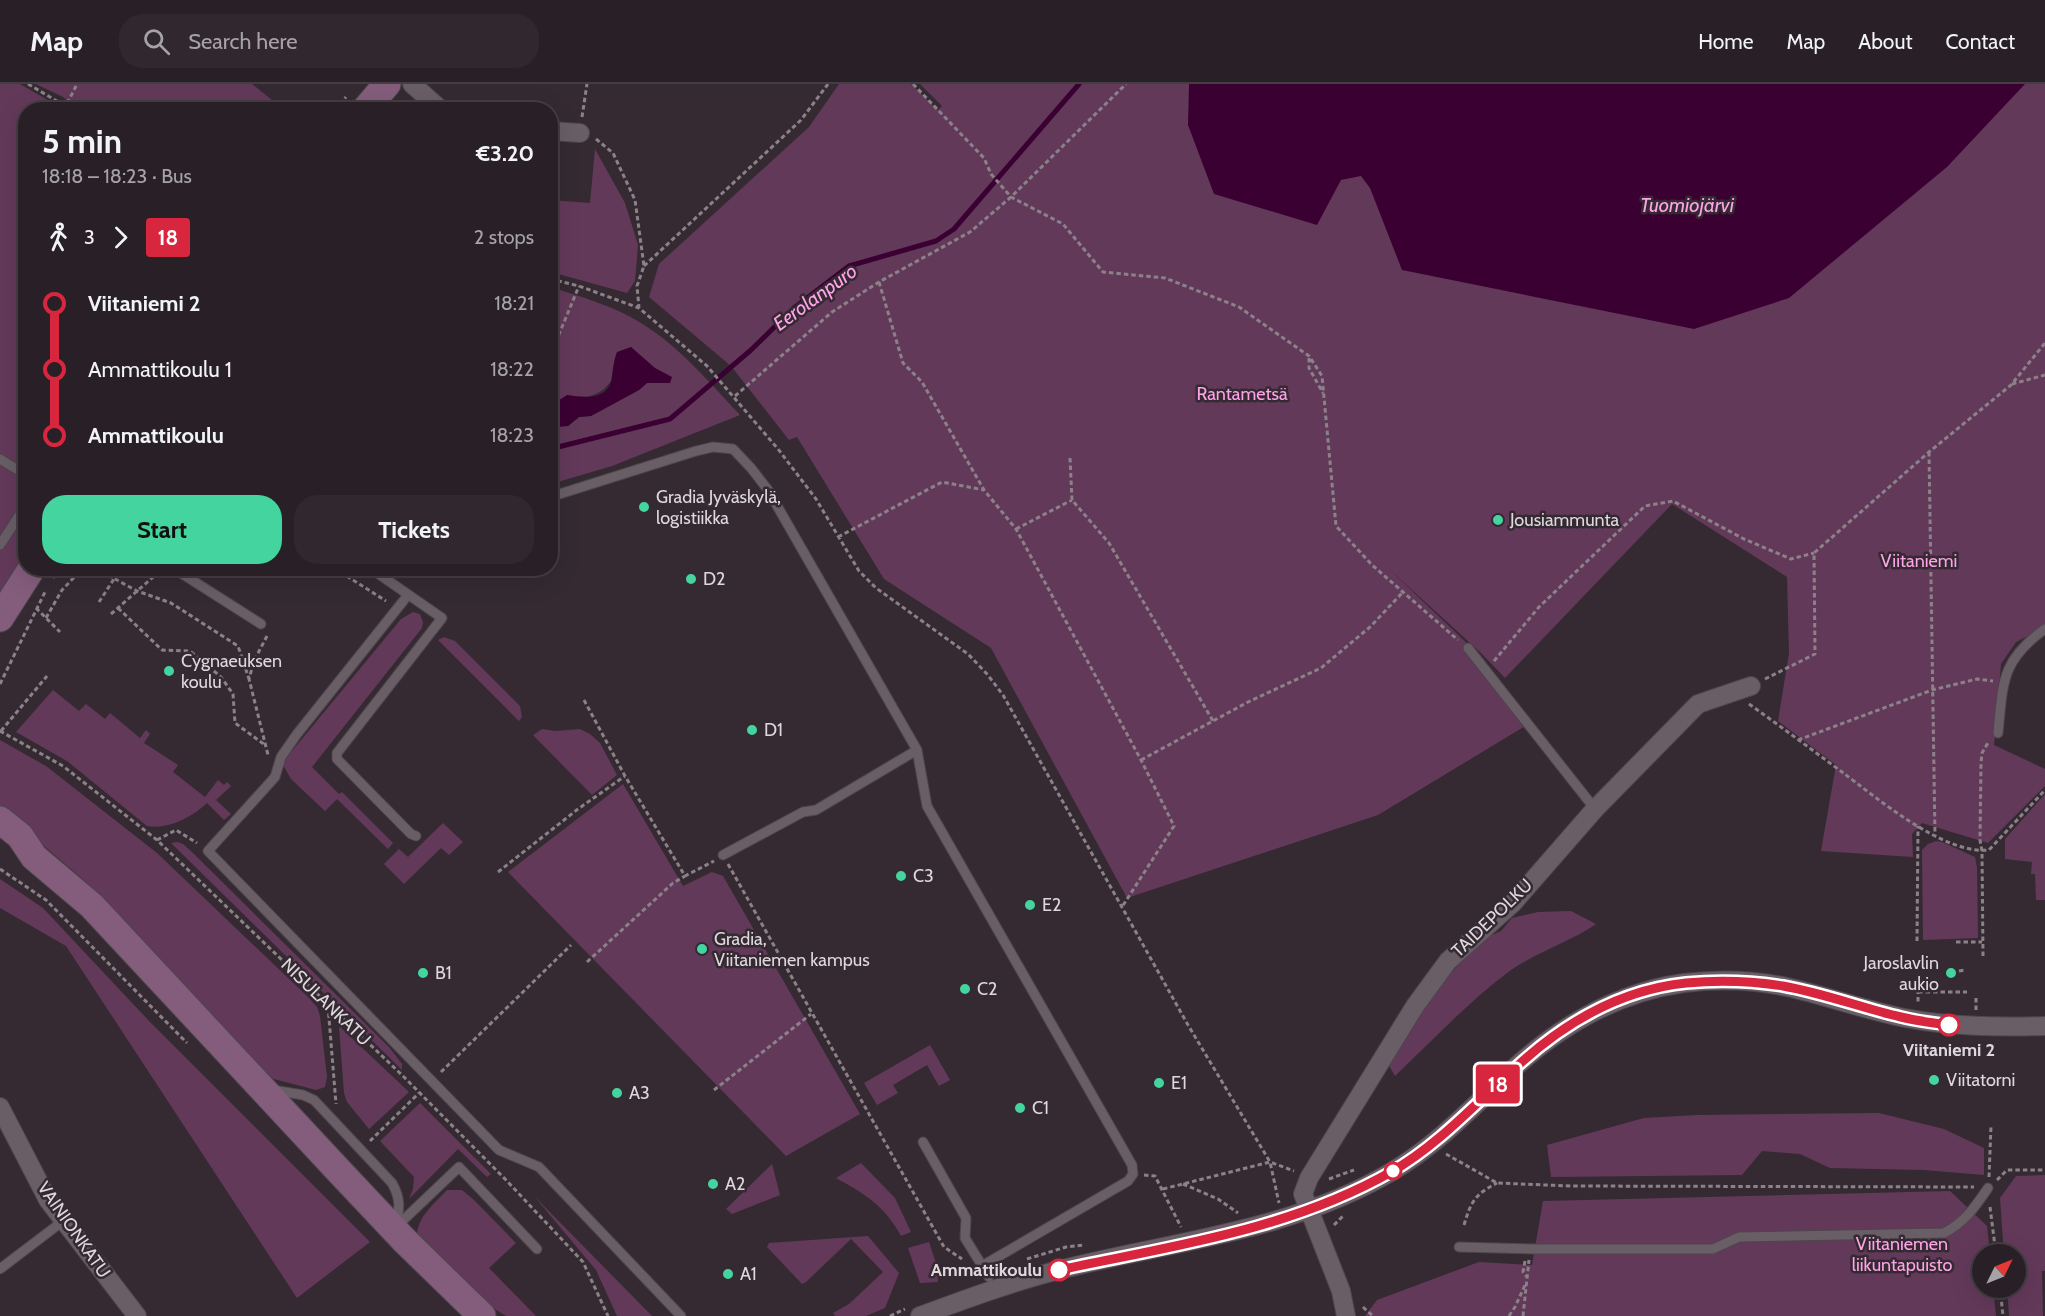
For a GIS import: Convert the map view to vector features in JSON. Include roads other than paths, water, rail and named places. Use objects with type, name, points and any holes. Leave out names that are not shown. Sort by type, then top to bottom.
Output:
[{"type":"main road","points":[[372,102],[387,84]]},
{"type":"main road","points":[[0,618],[44,578]]},
{"type":"main road","points":[[0,820],[20,836],[34,856],[92,906],[394,1229],[482,1316]]},
{"type":"main road","points":[[0,841],[12,850],[34,856]]},
{"type":"street","points":[[412,84],[432,102]]},
{"type":"street","points":[[558,132],[576,136]]},
{"type":"street","name":"TAIDEPOLKU","points":[[1346,1316],[1341,1291],[1304,1194],[1309,1178],[1415,1006],[1448,961],[1513,903],[1595,809],[1698,704],[1751,686]]},
{"type":"street","points":[[920,1316],[1059,1270],[1247,1230],[1335,1200],[1392,1172],[1425,1149],[1461,1120],[1515,1068],[1582,1016],[1634,994],[1684,983],[1735,981],[1785,986],[1903,1017],[1951,1026],[2045,1026]]},
{"type":"street","name":"VAINIONKATU","points":[[0,1107],[48,1200],[137,1316]]},
{"type":"lane","points":[[558,494],[696,451],[713,447],[733,449],[768,490],[917,750],[927,806],[1132,1165],[1133,1174],[1128,1181],[981,1266]]},
{"type":"lane","points":[[0,459],[18,470]]},
{"type":"lane","points":[[0,545],[18,517]]},
{"type":"lane","points":[[186,576],[261,624]]},
{"type":"lane","points":[[381,576],[442,618],[337,753],[337,759],[411,834],[416,836]]},
{"type":"lane","points":[[408,595],[297,734],[281,757],[275,777],[208,851],[499,1150],[539,1167],[681,1316]]},
{"type":"lane","points":[[1998,733],[2002,682],[2008,667],[2030,639],[2045,629]]},
{"type":"lane","points":[[1468,648],[1595,809]]},
{"type":"lane","points":[[723,855],[803,812],[816,810],[917,750]]},
{"type":"lane","points":[[262,1088],[303,1095],[314,1100],[338,1125],[392,1183],[398,1194],[400,1210],[394,1229]]},
{"type":"lane","points":[[923,1142],[966,1218],[965,1238],[988,1277]]},
{"type":"lane","points":[[394,1229],[459,1167],[537,1249]]},
{"type":"lane","points":[[1459,1247],[1713,1249],[1739,1237],[1944,1233],[1957,1226],[1972,1212],[1988,1188]]},
{"type":"lane","points":[[0,1269],[63,1221]]},
{"type":"water","name":"Tuomiojärvi","points":[[1189,84],[2025,84],[1947,167],[1789,298],[1694,329],[1402,270],[1370,188],[1361,176],[1341,180],[1317,225],[1214,194],[1188,125]]},
{"type":"water","points":[[631,347],[655,368],[672,377],[670,383],[647,383],[639,390],[591,416],[579,417],[568,426],[558,427],[558,401],[567,395],[592,396],[604,392],[611,382],[617,352]]},
{"type":"waterway","name":"Eerolanpuro","points":[[558,447],[670,419],[751,350],[794,308],[849,266],[936,241],[954,229],[1079,84]]},
{"type":"place","name":"Gradia Jyväskylä, logistiikka","points":[[644,507]]},
{"type":"place","name":"Jousiammunta","points":[[1498,520]]},
{"type":"place","name":"D2","points":[[691,579]]},
{"type":"place","name":"Cygnaeuksen koulu","points":[[169,671]]},
{"type":"place","name":"D1","points":[[752,730]]},
{"type":"place","name":"C3","points":[[901,876]]},
{"type":"place","name":"E2","points":[[1030,905]]},
{"type":"place","name":"Gradia, Viitaniemen kampus","points":[[702,949]]},
{"type":"place","name":"B1","points":[[423,973]]},
{"type":"place","name":"Jaroslavlin aukio","points":[[1951,973]]},
{"type":"place","name":"C2","points":[[965,989]]},
{"type":"place","name":"Viitaniemi 2","points":[[1949,1025]]},
{"type":"place","name":"Viitatorni","points":[[1934,1080]]},
{"type":"place","name":"E1","points":[[1159,1083]]},
{"type":"place","name":"A3","points":[[617,1093]]},
{"type":"place","name":"C1","points":[[1020,1108]]},
{"type":"place","name":"A2","points":[[713,1184]]},
{"type":"place","name":"Ammattikoulu","points":[[1059,1270]]},
{"type":"place","name":"A1","points":[[728,1274]]},
{"type":"park label","name":"Rantametsä","points":[[1242,394]]},
{"type":"park label","name":"Viitaniemi","points":[[1919,561]]},
{"type":"park label","name":"Viitaniemen liikuntapuisto","points":[[1902,1254]]}]
